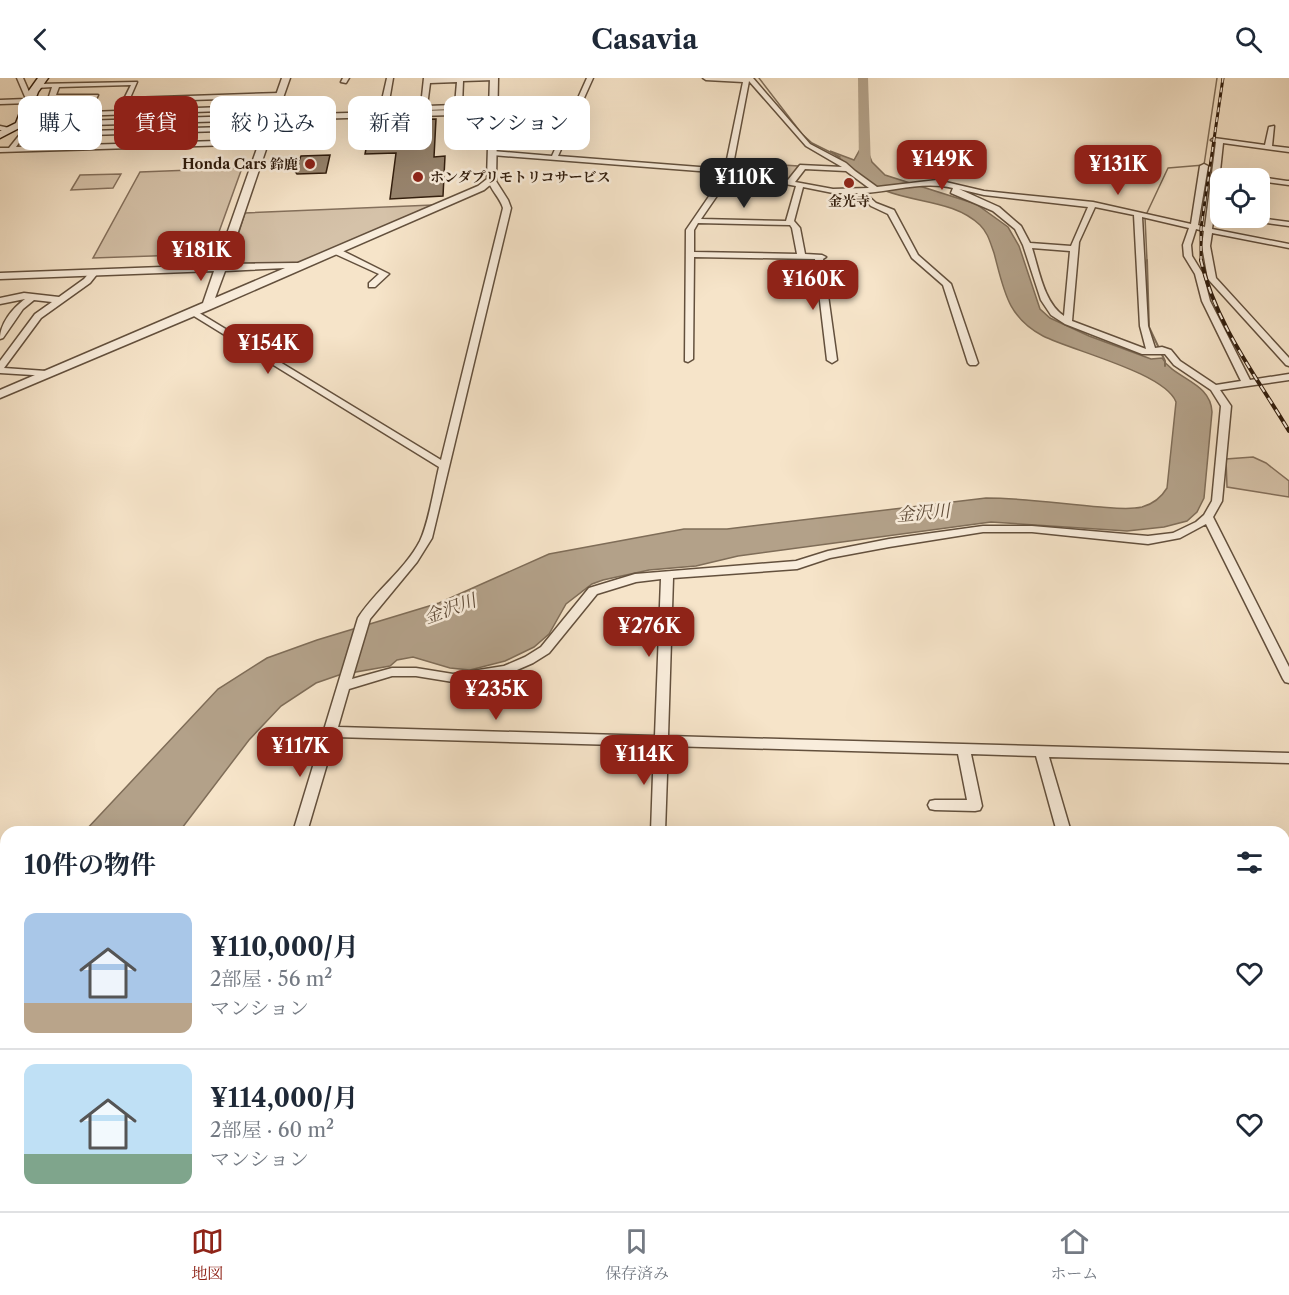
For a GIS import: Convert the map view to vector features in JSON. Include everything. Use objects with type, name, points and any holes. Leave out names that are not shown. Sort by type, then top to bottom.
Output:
[{"type":"main road","points":[[32,96],[40,82]]},
{"type":"main road","points":[[0,135],[10,127]]},
{"type":"street","points":[[20,78],[28,96]]},
{"type":"street","points":[[258,96],[280,95],[286,78]]},
{"type":"street","points":[[386,96],[390,78]]},
{"type":"street","points":[[425,96],[427,79],[494,78],[493,96]]},
{"type":"street","points":[[554,158],[590,78]]},
{"type":"street","points":[[706,78],[754,81],[799,136],[808,144],[840,161],[876,190]]},
{"type":"street","points":[[688,359],[690,230],[728,172],[749,79]]},
{"type":"street","points":[[459,96],[460,80]]},
{"type":"street","points":[[40,82],[56,86],[139,82],[128,96]]},
{"type":"street","points":[[52,96],[56,86]]},
{"type":"street","points":[[0,102],[18,101]]},
{"type":"street","points":[[112,122],[114,118]]},
{"type":"street","points":[[10,127],[210,119]]},
{"type":"street","points":[[1268,147],[1272,126]]},
{"type":"street","points":[[11,150],[21,135],[114,132]]},
{"type":"street","points":[[1215,168],[1217,140],[1289,150]]},
{"type":"street","points":[[0,150],[114,147]]},
{"type":"street","points":[[207,307],[260,150]]},
{"type":"street","points":[[302,826],[364,618],[376,599],[422,549],[427,538],[507,208],[504,198],[493,187],[491,180],[492,150]]},
{"type":"street","points":[[492,153],[728,172],[833,191],[876,190],[937,183],[984,193],[1093,204],[1289,246]]},
{"type":"street","points":[[790,183],[803,166],[848,169]]},
{"type":"street","points":[[1204,166],[1194,226],[1187,244],[1190,261],[1199,274],[1206,301],[1247,383]]},
{"type":"street","points":[[0,394],[476,191],[491,180]]},
{"type":"street","points":[[1270,180],[1287,183]]},
{"type":"street","points":[[800,185],[790,217],[791,223],[796,228],[802,257]]},
{"type":"street","points":[[345,683],[392,672],[416,672],[453,678],[506,670],[545,650],[593,591],[635,578],[797,565],[851,550],[983,529],[1032,529],[1148,540],[1160,539],[1188,531],[1208,517],[1217,501],[1226,406],[1214,388],[1198,375],[1177,363],[1168,352],[1156,350],[1145,352],[1068,322],[1054,313],[1047,305],[1027,245],[1013,222],[996,209],[954,191],[958,186]]},
{"type":"street","points":[[859,191],[867,200],[891,212],[915,256],[946,282],[973,363]]},
{"type":"street","points":[[1068,322],[1074,249],[1093,204]]},
{"type":"street","points":[[1143,214],[1144,326],[1156,350]]},
{"type":"street","points":[[1210,214],[1206,246],[1212,279],[1289,363]]},
{"type":"street","points":[[696,221],[791,223]]},
{"type":"street","points":[[1270,221],[1289,224]]},
{"type":"street","points":[[1027,245],[1045,242],[1074,249]]},
{"type":"street","points":[[336,251],[385,274],[372,285]]},
{"type":"street","points":[[689,254],[821,257],[832,360]]},
{"type":"street","points":[[0,276],[304,264]]},
{"type":"street","points":[[46,374],[0,369],[38,316],[87,281],[94,273]]},
{"type":"street","points":[[0,301],[24,296],[59,300]]},
{"type":"street","points":[[0,336],[20,307],[32,297]]},
{"type":"street","points":[[194,312],[444,466]]},
{"type":"street","points":[[1214,388],[1289,377]]},
{"type":"street","points":[[1208,517],[1289,679]]},
{"type":"street","points":[[658,826],[667,575]]},
{"type":"street","points":[[330,732],[1289,758]]},
{"type":"street","points":[[935,805],[975,806],[963,748]]},
{"type":"street","points":[[1041,750],[1062,826]]},
{"type":"shaded area","points":[[734,162],[798,166],[792,180],[733,168]]},
{"type":"shaded area","points":[[242,168],[211,254],[93,258],[140,172]]},
{"type":"shaded area","points":[[121,174],[113,188],[71,190],[80,175]]},
{"type":"shaded area","points":[[433,205],[301,262],[239,264],[230,260],[245,213]]},
{"type":"shaded area","points":[[1253,457],[1266,463],[1289,481],[1289,497],[1227,487],[1226,459]]},
{"type":"water","points":[[864,142],[872,162],[885,175],[976,204],[1008,227],[1019,246],[1040,309],[1050,318],[1089,336],[1151,359],[1162,358],[1175,371],[1199,387],[1210,402],[1212,412],[1204,498],[1197,512],[1187,521],[1164,527],[1127,531],[991,522],[738,556],[696,566],[649,570],[603,580],[592,584],[566,604],[549,634],[534,647],[505,661],[470,670],[450,668],[413,657],[397,660],[390,666],[339,675],[316,683],[281,706],[249,740],[184,826],[90,826],[218,689],[267,658],[317,640],[439,603],[549,554],[684,529],[727,529],[986,498],[1127,509],[1146,506],[1159,498],[1167,488],[1176,402],[1168,391],[1137,372],[1057,342],[1031,328],[1014,311],[1004,291],[990,241],[980,225],[959,211],[886,191],[864,178],[830,151],[854,160]]},
{"type":"building","name":"ホンダプリモトリコサービス","points":[[432,119],[436,119],[434,157],[445,156],[443,196],[390,199],[396,153],[365,154],[366,150],[432,150]]},
{"type":"building","name":"Honda Cars 鈴鹿","points":[[330,155],[326,173],[297,174],[290,165],[299,161],[301,156]]},
{"type":"waterway","points":[[759,78],[802,134],[812,143],[840,157]]},
{"type":"waterway","name":"金沢川","points":[[863,78],[865,168]]},
{"type":"waterway","points":[[1147,261],[1145,217],[1168,168],[1204,165],[1217,78]]},
{"type":"waterway","points":[[1147,260],[1149,327],[1165,361],[1165,366]]},
{"type":"railway","points":[[1201,260],[1201,228],[1223,78]]},
{"type":"railway","points":[[1201,260],[1207,283],[1226,327],[1289,431]]},
{"type":"place","name":"Honda Cars 鈴鹿","points":[[310,164]]},
{"type":"place","name":"ホンダプリモトリコサービス","points":[[418,177]]},
{"type":"place","name":"金光寺","points":[[849,183]]}]
